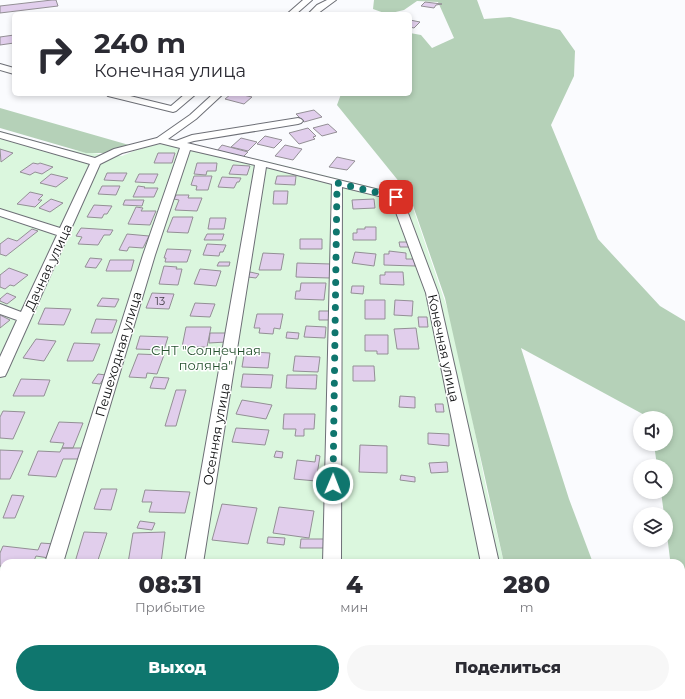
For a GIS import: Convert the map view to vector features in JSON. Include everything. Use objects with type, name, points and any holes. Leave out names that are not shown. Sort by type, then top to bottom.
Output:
[{"type":"street","points":[[293,12],[308,0]]},
{"type":"street","points":[[314,12],[332,0]]},
{"type":"street","points":[[0,67],[12,70]]},
{"type":"street","points":[[119,96],[173,109],[189,96]]},
{"type":"street","points":[[0,135],[96,162],[118,151],[160,140],[193,117],[216,96]]},
{"type":"street","points":[[181,145],[192,138],[298,122]]},
{"type":"street","points":[[160,140],[261,163],[337,183],[332,559]]},
{"type":"street","name":"Пешеходная улица","points":[[55,559],[147,262],[181,145]]},
{"type":"street","name":"Дачная улица","points":[[0,372],[96,162]]},
{"type":"street","name":"Осенняя улица","points":[[195,559],[261,163]]},
{"type":"street","name":"Конечная улица","points":[[337,183],[396,197],[432,293],[489,559]]},
{"type":"street","points":[[0,212],[64,234]]},
{"type":"street","points":[[0,308],[25,318]]},
{"type":"green space","points":[[374,0],[477,0],[484,19],[510,17],[560,30],[575,51],[574,76],[551,125],[598,239],[660,306],[685,321],[685,559],[670,559],[668,547],[673,547],[673,507],[663,507],[662,499],[673,499],[673,459],[656,459],[655,451],[673,451],[673,411],[637,411],[521,348],[569,499],[592,559],[503,559],[445,298],[409,194],[337,105],[340,96],[412,96],[412,33],[421,35],[432,48],[454,38],[438,2],[417,1],[404,10],[396,12],[381,12],[373,9]]},
{"type":"green space","points":[[0,108],[129,145],[106,153],[86,153],[0,128]]},
{"type":"green space","name":"СНТ \"Солнечная поляна\"","points":[[0,131],[65,149],[122,156],[146,146],[180,142],[405,195],[412,205],[454,328],[486,487],[503,559],[0,559]]},
{"type":"building","points":[[56,0],[58,6],[0,13],[0,6]]},
{"type":"building","points":[[425,2],[442,4],[436,5],[434,8],[421,6]]},
{"type":"building","points":[[412,20],[420,22],[414,28],[412,28]]},
{"type":"building","points":[[12,35],[12,43],[0,45],[0,37]]},
{"type":"building","points":[[229,96],[252,97],[244,104],[225,99]]},
{"type":"building","points":[[314,110],[322,117],[304,122],[296,114]]},
{"type":"building","points":[[328,124],[337,132],[322,136],[313,128]]},
{"type":"building","points":[[308,128],[316,136],[313,137],[315,139],[299,144],[289,133]]},
{"type":"building","points":[[265,136],[282,140],[274,148],[257,144]]},
{"type":"building","points":[[241,138],[257,142],[248,151],[231,147]]},
{"type":"building","points":[[222,145],[248,152],[243,157],[217,151]]},
{"type":"building","points":[[285,145],[302,149],[293,160],[275,156]]},
{"type":"building","points":[[0,149],[13,153],[1,162]]},
{"type":"building","points":[[158,153],[175,153],[172,163],[154,163]]},
{"type":"building","points":[[337,157],[355,161],[347,170],[329,167]]},
{"type":"building","points":[[33,163],[40,163],[53,167],[42,174],[35,172],[30,175],[20,172]]},
{"type":"building","points":[[197,163],[217,163],[216,171],[207,171],[206,175],[194,174]]},
{"type":"building","points":[[233,165],[250,166],[247,175],[229,174]]},
{"type":"building","points":[[107,173],[127,173],[123,181],[104,180]]},
{"type":"building","points":[[51,174],[68,178],[56,187],[40,183]]},
{"type":"building","points":[[139,174],[158,174],[154,183],[135,182]]},
{"type":"building","points":[[194,176],[212,176],[208,190],[196,190],[197,186],[191,185]]},
{"type":"building","points":[[277,176],[296,176],[295,185],[275,184]]},
{"type":"building","points":[[222,177],[241,178],[234,188],[218,187]]},
{"type":"building","points":[[102,186],[120,186],[116,195],[98,194]]},
{"type":"building","points":[[138,186],[145,187],[144,188],[158,188],[154,197],[133,197]]},
{"type":"building","points":[[274,191],[288,191],[287,204],[273,204]]},
{"type":"building","points":[[30,192],[43,195],[38,200],[42,200],[35,207],[17,204]]},
{"type":"building","points":[[176,195],[189,195],[188,198],[202,198],[197,211],[175,210],[179,200],[174,199]]},
{"type":"building","points":[[51,199],[63,203],[50,212],[39,208]]},
{"type":"building","points":[[374,199],[375,208],[353,209],[352,200]]},
{"type":"building","points":[[125,200],[144,200],[142,206],[123,205]]},
{"type":"building","points":[[94,205],[112,206],[107,214],[104,214],[102,218],[87,217]]},
{"type":"building","points":[[136,207],[143,208],[141,211],[156,211],[150,225],[128,224]]},
{"type":"building","points":[[173,217],[193,217],[188,233],[167,232]]},
{"type":"building","points":[[210,218],[226,218],[224,229],[208,229]]},
{"type":"building","points":[[365,227],[376,227],[376,240],[353,240],[353,233],[357,233],[357,229],[365,229]]},
{"type":"building","points":[[81,228],[113,230],[110,235],[104,235],[98,245],[78,244],[82,237],[76,236]]},
{"type":"building","points":[[32,229],[38,231],[6,256],[0,254],[0,244],[8,238],[17,241]]},
{"type":"building","points":[[127,234],[149,236],[143,248],[129,247],[127,251],[119,250]]},
{"type":"building","points":[[207,234],[224,234],[222,240],[204,240]]},
{"type":"building","points":[[300,239],[322,239],[322,249],[300,249]]},
{"type":"building","points":[[399,242],[410,242],[410,247],[400,247]]},
{"type":"building","points":[[207,244],[226,245],[223,252],[220,252],[219,256],[203,255]]},
{"type":"building","points":[[167,249],[191,250],[187,262],[165,262],[166,258],[164,258]]},
{"type":"building","points":[[389,251],[406,253],[406,259],[415,259],[415,266],[384,265],[384,254],[389,254]]},
{"type":"building","points":[[355,252],[376,254],[374,266],[352,263]]},
{"type":"building","points":[[263,253],[284,254],[281,270],[259,270]]},
{"type":"building","points":[[90,258],[102,259],[96,268],[85,267]]},
{"type":"building","points":[[110,260],[134,260],[131,271],[106,271]]},
{"type":"building","points":[[219,262],[230,262],[229,266],[217,266]]},
{"type":"building","points":[[297,263],[331,264],[330,278],[296,277]]},
{"type":"building","points":[[164,266],[182,269],[178,285],[159,284]]},
{"type":"building","points":[[9,268],[28,275],[14,286],[10,285],[5,289],[0,287],[0,275]]},
{"type":"building","points":[[200,269],[221,271],[216,286],[194,284]]},
{"type":"building","points":[[250,272],[259,274],[256,278],[248,277]]},
{"type":"building","points":[[385,272],[403,272],[404,285],[380,284],[380,275],[385,275]]},
{"type":"building","points":[[301,283],[326,283],[324,300],[295,299],[296,291],[300,291]]},
{"type":"building","points":[[352,286],[364,286],[363,294],[351,293]]},
{"type":"building","points":[[7,293],[16,297],[7,304],[0,301],[0,299]]},
{"type":"building","points":[[152,293],[174,294],[169,309],[146,308]]},
{"type":"building","points":[[102,298],[119,299],[115,307],[97,306]]},
{"type":"building","points":[[365,300],[385,300],[385,319],[365,319]]},
{"type":"building","points":[[395,300],[413,301],[412,316],[394,315]]},
{"type":"building","points":[[195,303],[215,304],[210,317],[190,316]]},
{"type":"building","points":[[45,308],[71,309],[64,325],[38,324]]},
{"type":"building","points":[[319,311],[331,311],[331,320],[319,320]]},
{"type":"building","points":[[257,314],[283,314],[280,329],[274,328],[273,334],[259,333],[260,328],[254,328]]},
{"type":"building","points":[[0,315],[10,320],[0,328]]},
{"type":"building","points":[[418,317],[427,317],[428,327],[419,327]]},
{"type":"building","points":[[96,319],[117,320],[112,333],[91,333]]},
{"type":"building","points":[[306,326],[326,327],[325,338],[304,337]]},
{"type":"building","points":[[186,327],[211,327],[207,347],[182,347]]},
{"type":"building","points":[[416,328],[419,349],[397,349],[394,329]]},
{"type":"building","points":[[287,332],[299,333],[298,339],[286,338]]},
{"type":"building","points":[[210,333],[227,333],[226,342],[209,343]]},
{"type":"building","points":[[365,335],[388,335],[388,354],[377,354],[377,351],[365,351]]},
{"type":"building","points":[[140,336],[168,337],[164,350],[136,349]]},
{"type":"building","points":[[36,339],[56,341],[44,361],[23,358]]},
{"type":"building","points":[[74,343],[100,344],[93,361],[67,361]]},
{"type":"building","points":[[253,352],[270,353],[268,368],[242,367],[244,355],[252,355]]},
{"type":"building","points":[[138,354],[164,355],[157,374],[147,373],[146,378],[129,377]]},
{"type":"building","points":[[295,356],[320,357],[318,372],[293,371]]},
{"type":"building","points":[[353,366],[374,366],[375,381],[353,381]]},
{"type":"building","points":[[98,374],[106,375],[100,384],[92,383]]},
{"type":"building","points":[[243,374],[273,375],[271,388],[241,387]]},
{"type":"building","points":[[287,375],[317,375],[316,389],[286,388]]},
{"type":"building","points":[[154,377],[169,378],[165,389],[150,388]]},
{"type":"building","points":[[21,379],[50,380],[44,396],[13,396]]},
{"type":"building","points":[[176,390],[186,390],[176,426],[165,426]]},
{"type":"building","points":[[400,396],[415,397],[415,408],[399,407]]},
{"type":"building","points":[[242,400],[272,405],[266,419],[236,414]]},
{"type":"building","points":[[435,404],[443,404],[444,412],[436,412]]},
{"type":"building","points":[[3,411],[25,412],[13,439],[0,438],[0,417]]},
{"type":"building","points":[[284,414],[315,414],[314,429],[304,429],[304,436],[295,436],[296,429],[283,429]]},
{"type":"building","points":[[59,422],[83,423],[73,448],[62,448],[64,443],[50,442]]},
{"type":"building","points":[[236,428],[269,430],[265,445],[232,442]]},
{"type":"building","points":[[428,433],[449,434],[449,446],[428,444]]},
{"type":"building","points":[[360,445],[387,446],[387,473],[359,472]]},
{"type":"building","points":[[62,448],[84,448],[80,459],[63,459],[56,477],[28,475],[38,451],[60,452]]},
{"type":"building","points":[[0,450],[23,451],[10,479],[0,479]]},
{"type":"building","points":[[276,451],[283,452],[282,458],[274,457]]},
{"type":"building","points":[[316,455],[320,456],[316,481],[294,479],[297,460],[315,462]]},
{"type":"building","points":[[447,462],[448,472],[431,473],[429,463]]},
{"type":"building","points":[[401,475],[415,477],[415,482],[400,480]]},
{"type":"building","points":[[101,489],[117,489],[111,510],[94,509]]},
{"type":"building","points":[[145,490],[190,492],[185,513],[149,512],[152,502],[142,502]]},
{"type":"building","points":[[12,495],[24,496],[15,518],[3,518]]},
{"type":"building","points":[[222,504],[257,508],[248,544],[212,540]]},
{"type":"building","points":[[279,507],[314,511],[309,538],[273,533]]},
{"type":"building","points":[[140,521],[155,523],[152,530],[137,528]]},
{"type":"building","points":[[84,532],[107,533],[98,559],[76,559]]},
{"type":"building","points":[[165,532],[162,559],[129,559],[133,533]]},
{"type":"building","points":[[268,537],[285,538],[284,545],[267,543]]},
{"type":"building","points":[[301,539],[325,539],[325,548],[300,548]]},
{"type":"building","points":[[41,543],[55,544],[49,558],[36,556],[35,559],[0,559],[0,553],[3,546],[38,550]]},
{"type":"route","points":[[333,484],[337,183],[396,197]]}]
